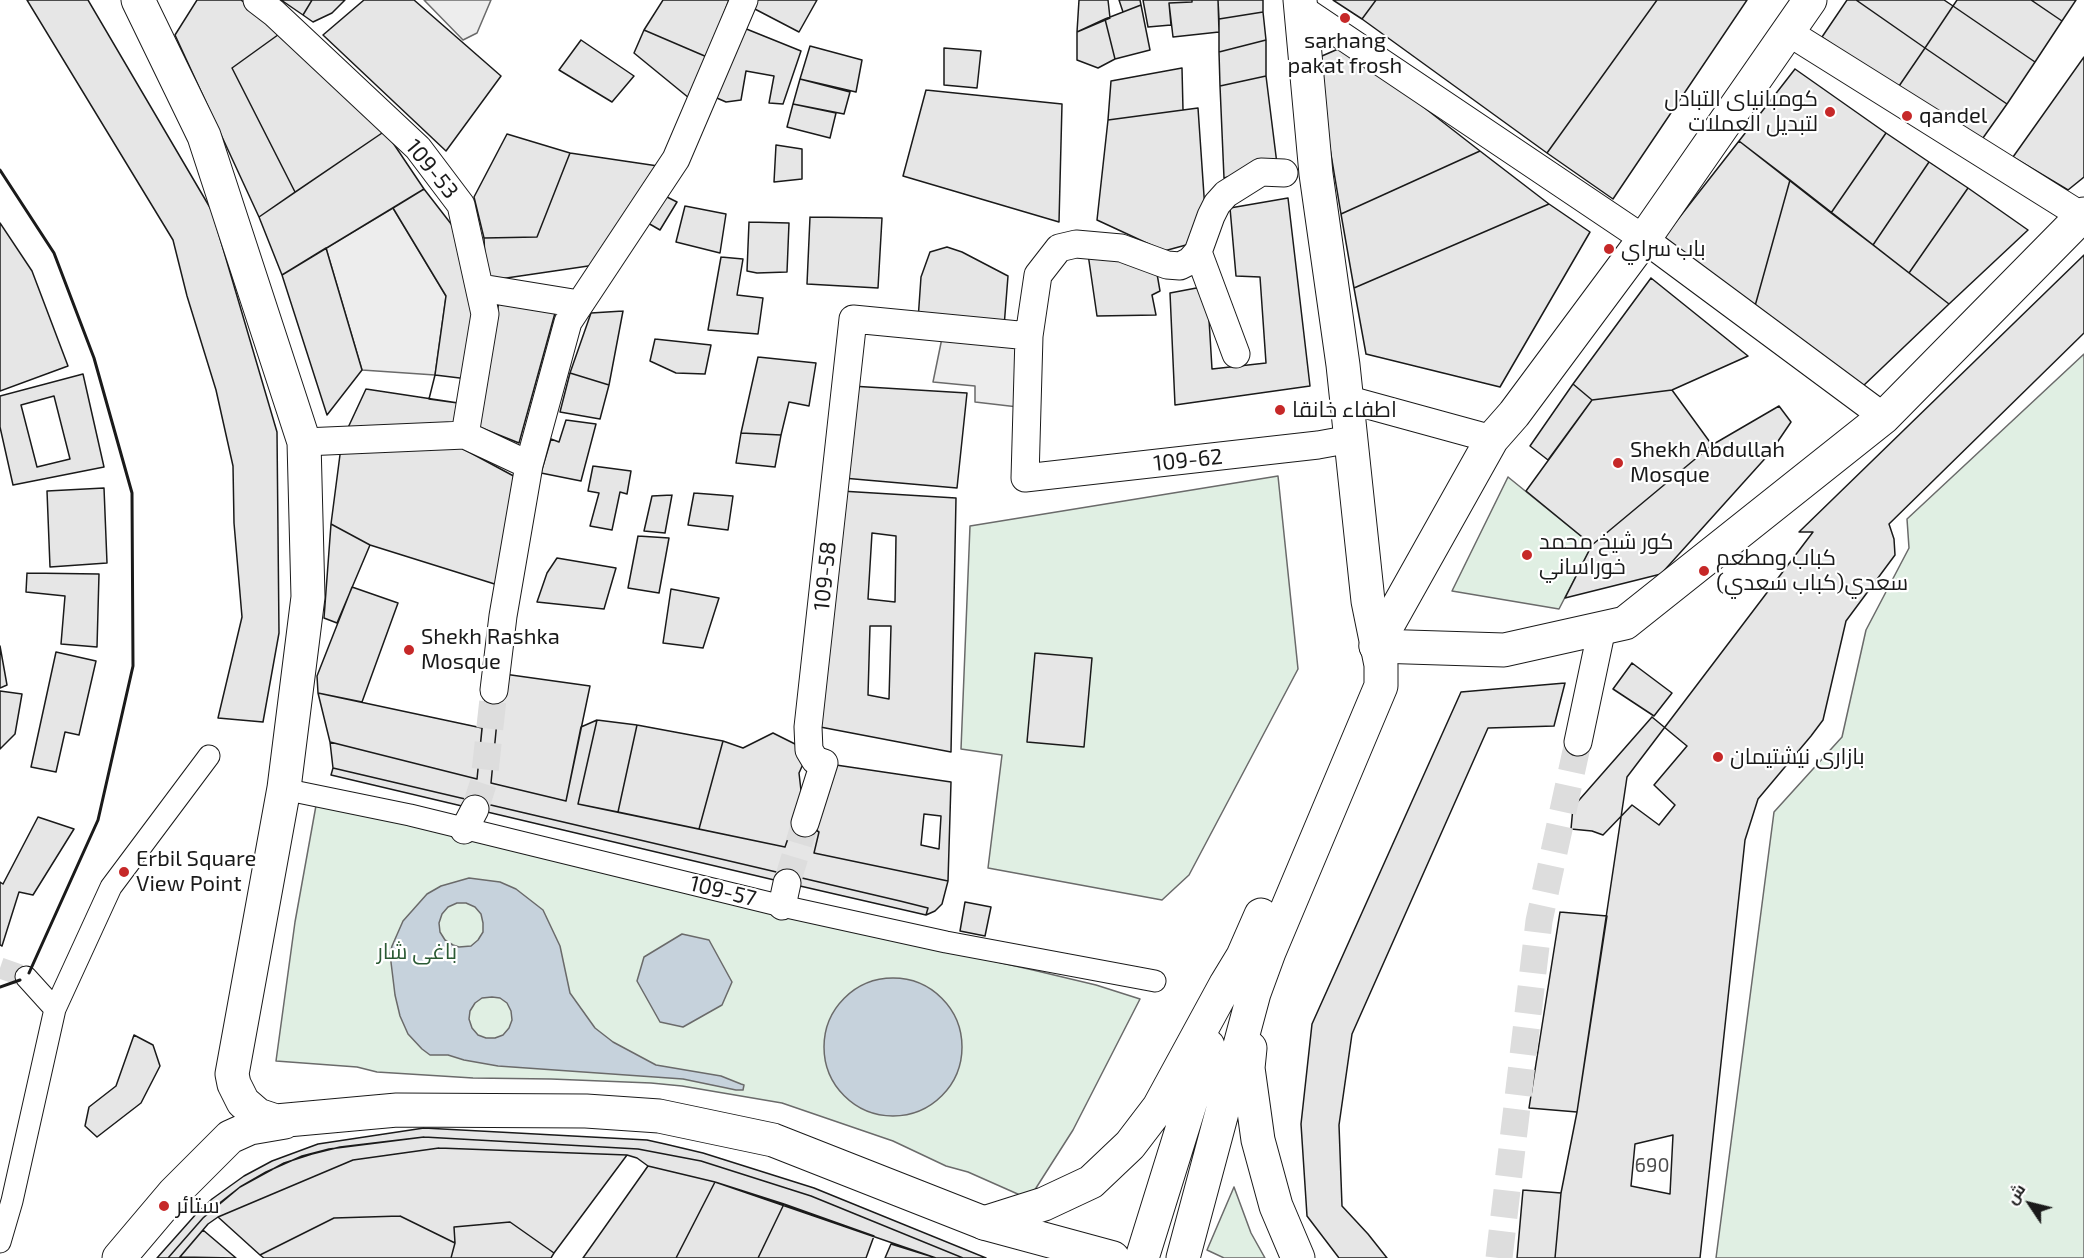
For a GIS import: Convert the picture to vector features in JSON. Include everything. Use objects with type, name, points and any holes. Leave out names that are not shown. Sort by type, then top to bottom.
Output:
[{"type":"main road","points":[[141,1],[204,136],[304,442],[308,597],[284,788],[232,1074],[237,1093],[249,1109],[267,1119],[286,1121]]},
{"type":"main road","points":[[1301,4],[1316,174],[1352,440],[1368,601],[1376,646]]},
{"type":"main road","points":[[1183,1258],[1240,989],[1244,956],[1376,646],[1492,439],[1514,414],[1644,239],[1800,9]]},
{"type":"main road","points":[[1376,646],[1504,650],[1625,623],[1884,417],[2083,215]]},
{"type":"main road","points":[[984,1223],[1044,1204],[1091,1182],[1130,1145],[1159,1107],[1240,989]]},
{"type":"main road","points":[[1142,1258],[1187,1117],[1240,989]]},
{"type":"main road","points":[[1240,989],[1258,1140],[1276,1206],[1298,1258]]},
{"type":"main road","points":[[118,1258],[174,1193],[230,1137],[250,1128],[286,1121],[397,1110],[586,1111],[659,1116],[773,1140],[984,1223],[1113,1258]]},
{"type":"street","name":"109-53","points":[[257,0],[274,13],[418,148],[462,205],[485,314],[465,435]]},
{"type":"street","points":[[494,690],[503,616],[529,465],[568,322],[676,159],[744,0]]},
{"type":"street","points":[[1301,4],[1644,239],[1884,417]]},
{"type":"street","points":[[1800,9],[2083,215]]},
{"type":"street","points":[[1029,336],[1038,275],[1059,248],[1076,244],[1121,248],[1167,265],[1180,266],[1190,261],[1198,252],[1211,216],[1226,194],[1261,172],[1284,173]]},
{"type":"street","points":[[1198,252],[1236,354]]},
{"type":"street","points":[[481,288],[579,304]]},
{"type":"street","name":"109-58","points":[[805,823],[824,763],[814,759],[809,750],[808,727],[854,319],[1029,336]]},
{"type":"street","name":"109-62","points":[[1029,336],[1025,478],[1352,440]]},
{"type":"street","points":[[1346,399],[1492,439]]},
{"type":"street","points":[[304,442],[465,435],[529,465]]},
{"type":"street","points":[[1578,741],[1602,628]]},
{"type":"street","points":[[0,1242],[12,1201],[55,1009],[111,887],[209,756]]},
{"type":"street","name":"109-57","points":[[293,791],[410,815],[470,819],[785,894],[946,942],[1155,981]]},
{"type":"street","points":[[26,977],[55,1009]]},
{"type":"green space","points":[[2084,354],[2084,1258],[1716,1258],[1774,812],[1842,737],[1866,630],[1909,548],[1907,519]]},
{"type":"green space","points":[[1278,476],[1298,669],[1189,875],[1162,900],[988,868],[1002,755],[961,749],[970,526]]},
{"type":"green space","points":[[1508,477],[1592,545],[1559,609],[1452,591]]},
{"type":"green space","name":"باغی شار","points":[[317,800],[842,927],[1096,985],[1140,999],[1073,1130],[1029,1199],[968,1172],[946,1166],[893,1141],[782,1103],[651,1083],[473,1078],[377,1072],[357,1067],[276,1061],[295,922]]},
{"type":"green space","points":[[1234,1187],[1251,1233],[1265,1258],[1224,1258],[1207,1250]]},
{"type":"shaded area","points":[[424,0],[491,0],[477,33],[463,40]]},
{"type":"shaded area","points":[[393,208],[446,296],[435,375],[362,370],[326,248]]},
{"type":"shaded area","points":[[942,338],[1016,346],[1018,407],[975,402],[975,386],[933,382]]},
{"type":"shaded area","points":[[469,878],[500,882],[516,889],[543,910],[560,946],[570,993],[595,1028],[613,1042],[656,1065],[721,1076],[744,1085],[743,1090],[683,1079],[498,1066],[448,1055],[430,1055],[408,1034],[400,1016],[390,954],[403,921],[427,894],[441,886]],"holes":[[[457,903],[466,903],[475,907],[481,914],[483,932],[471,946],[453,945],[445,940],[440,932],[439,923],[442,914],[448,907]],[[482,998],[500,998],[507,1003],[512,1020],[503,1035],[486,1038],[478,1035],[472,1028],[469,1019],[470,1011]]]},
{"type":"shaded area","points":[[682,934],[709,940],[732,982],[722,1005],[683,1027],[660,1022],[637,981],[644,957]]},
{"type":"shaded area","points":[[893,978],[919,983],[942,998],[957,1021],[962,1047],[957,1073],[942,1096],[919,1111],[893,1116],[867,1111],[844,1096],[829,1073],[824,1047],[829,1021],[844,998],[867,983]]},
{"type":"building","points":[[27,0],[88,0],[212,211],[277,432],[279,633],[263,722],[218,718],[242,617],[234,523],[233,466],[216,390],[187,296],[173,240]]},
{"type":"building","points":[[197,0],[241,0],[282,32],[232,68],[295,192],[259,217],[175,35]]},
{"type":"building","points":[[281,0],[312,0],[303,15]]},
{"type":"building","points":[[312,0],[345,0],[332,13],[313,22],[303,15]]},
{"type":"building","points":[[364,0],[414,0],[501,76],[446,151],[323,35]]},
{"type":"building","points":[[663,0],[729,0],[707,57],[644,30]]},
{"type":"building","points":[[754,0],[817,0],[799,32],[751,7]]},
{"type":"building","points":[[1079,0],[1108,0],[1110,18],[1077,32]]},
{"type":"building","points":[[1119,0],[1140,0],[1141,5],[1123,12]]},
{"type":"building","points":[[1143,0],[1192,0],[1192,2],[1169,3],[1171,25],[1148,27]]},
{"type":"building","points":[[1192,0],[1218,0],[1219,32],[1173,37],[1169,3],[1192,2]]},
{"type":"building","points":[[1218,0],[1263,0],[1263,12],[1219,19]]},
{"type":"building","points":[[1333,0],[1376,0],[1362,19]]},
{"type":"building","points":[[1376,0],[1657,0],[1547,153],[1362,19]]},
{"type":"building","points":[[1657,0],[1747,0],[1613,199],[1547,153]]},
{"type":"building","points":[[1847,0],[1856,0],[1925,48],[1897,89],[1822,37]]},
{"type":"building","points":[[1856,0],[1944,0],[1953,6],[1925,48]]},
{"type":"building","points":[[1957,0],[2031,0],[2062,21],[2035,62],[1953,6]]},
{"type":"building","points":[[2031,0],[2076,0],[2062,21]]},
{"type":"building","points":[[1141,5],[1150,50],[1115,59],[1105,19]]},
{"type":"building","points":[[1953,6],[2035,62],[2007,104],[1925,48]]},
{"type":"building","points":[[1263,12],[1266,40],[1219,52],[1219,19]]},
{"type":"building","points":[[1105,19],[1115,59],[1098,68],[1077,60],[1077,32]]},
{"type":"building","points":[[739,26],[801,51],[783,104],[769,103],[774,76],[746,71],[741,100],[726,102],[710,95]]},
{"type":"building","points":[[644,30],[707,57],[689,98],[634,53]]},
{"type":"building","points":[[282,32],[385,131],[295,192],[232,68]]},
{"type":"building","points":[[581,40],[634,76],[612,102],[559,70]]},
{"type":"building","points":[[1266,40],[1266,76],[1220,86],[1219,52]]},
{"type":"building","points":[[810,46],[862,60],[856,92],[800,79]]},
{"type":"building","points":[[1345,46],[1480,151],[1341,214],[1315,59]]},
{"type":"building","points":[[944,48],[981,51],[977,88],[944,85]]},
{"type":"building","points":[[1925,48],[2007,104],[1978,145],[1897,89]]},
{"type":"building","points":[[2084,57],[2084,177],[2068,190],[2013,157]]},
{"type":"building","points":[[1182,68],[1183,110],[1108,120],[1111,81]]},
{"type":"building","points":[[1795,69],[1886,133],[1831,213],[1739,141]]},
{"type":"building","points":[[1266,76],[1277,164],[1224,178],[1220,86]]},
{"type":"building","points":[[800,79],[850,92],[844,114],[793,104]]},
{"type":"building","points":[[926,90],[1062,104],[1059,222],[903,176]]},
{"type":"building","points":[[793,104],[836,113],[830,138],[787,127]]},
{"type":"building","points":[[1198,108],[1206,225],[1197,242],[1164,251],[1097,220],[1108,120]]},
{"type":"building","points":[[385,131],[424,189],[282,275],[259,217]]},
{"type":"building","points":[[1886,133],[1929,162],[1873,245],[1831,213]]},
{"type":"building","points":[[507,134],[570,153],[537,237],[484,238],[474,197]]},
{"type":"building","points":[[1739,141],[1790,180],[1755,306],[1664,237]]},
{"type":"building","points":[[776,145],[802,149],[802,179],[774,182]]},
{"type":"building","points":[[1480,151],[1549,204],[1354,288],[1341,214]]},
{"type":"building","points":[[570,153],[658,166],[595,265],[486,281],[484,238],[537,237]]},
{"type":"building","points":[[1929,162],[1968,188],[1909,273],[1873,245]]},
{"type":"building","points":[[1790,180],[1949,304],[1862,387],[1755,306]]},
{"type":"building","points":[[1968,188],[2028,230],[1949,304],[1909,273]]},
{"type":"building","points":[[424,189],[455,229],[479,309],[465,404],[429,399],[435,375],[446,296],[393,208]]},
{"type":"building","points":[[659,193],[677,202],[660,230],[641,219]]},
{"type":"building","points":[[1288,198],[1310,386],[1175,405],[1170,293],[1207,286],[1212,369],[1266,363],[1260,277],[1236,276],[1230,208]]},
{"type":"building","points":[[1549,204],[1590,232],[1500,387],[1366,354],[1354,288]]},
{"type":"building","points":[[685,206],[726,214],[720,253],[676,242]]},
{"type":"building","points":[[810,217],[882,218],[878,288],[807,284]]},
{"type":"building","points":[[749,222],[789,223],[787,272],[747,271]]},
{"type":"building","points":[[0,223],[32,271],[68,366],[0,391]]},
{"type":"building","points":[[947,247],[962,252],[1008,276],[1004,327],[918,320],[921,277],[930,252]]},
{"type":"building","points":[[326,248],[362,370],[327,415],[282,275]]},
{"type":"building","points":[[1088,254],[1156,268],[1160,291],[1152,295],[1156,315],[1097,316]]},
{"type":"building","name":"بازاری نیشتیمان","points":[[2084,255],[2084,333],[1889,524],[1894,539],[1895,555],[1846,621],[1823,720],[1758,799],[1745,840],[1700,1258],[1555,1258],[1561,1193],[1577,1112],[1627,777],[1813,532],[1799,532]]},
{"type":"building","points":[[721,257],[743,259],[737,295],[763,298],[758,334],[708,330]]},
{"type":"building","points":[[1651,278],[1748,356],[1672,390],[1592,400],[1573,384]]},
{"type":"building","points":[[499,301],[555,313],[519,443],[479,427]]},
{"type":"building","points":[[623,311],[609,385],[570,373],[591,313]]},
{"type":"building","points":[[655,339],[711,345],[705,374],[676,373],[650,361]]},
{"type":"building","points":[[758,357],[816,363],[809,406],[789,402],[781,435],[741,433]]},
{"type":"building","points":[[570,373],[609,385],[600,419],[560,412]]},
{"type":"building","points":[[83,374],[104,467],[13,485],[0,427],[0,396]],"holes":[[[54,396],[70,459],[37,467],[21,405]]]},
{"type":"building","points":[[435,375],[468,379],[465,404],[429,399]]},
{"type":"building","points":[[1573,384],[1592,400],[1548,460],[1530,446]]},
{"type":"building","points":[[851,386],[967,393],[957,488],[843,478]]},
{"type":"building","points":[[366,389],[465,404],[457,430],[346,432]]},
{"type":"building","points":[[1672,390],[1712,445],[1592,545],[1526,491],[1592,400]]},
{"type":"building","points":[[1779,406],[1791,422],[1770,453],[1661,574],[1565,598],[1592,545],[1712,445]]},
{"type":"building","points":[[566,420],[596,424],[581,481],[541,473],[551,439],[559,442]]},
{"type":"building","points":[[741,433],[781,435],[775,467],[736,463]]},
{"type":"building","points":[[456,445],[521,480],[501,586],[370,545],[331,524],[341,447]]},
{"type":"building","points":[[593,466],[631,471],[627,494],[620,492],[612,530],[590,526],[599,493],[588,491]]},
{"type":"building","points":[[104,488],[107,563],[50,567],[47,491]]},
{"type":"building","points":[[841,491],[956,498],[951,752],[815,726]],"holes":[[[872,533],[896,536],[895,602],[868,599]],[[870,626],[891,626],[889,699],[868,695]]]},
{"type":"building","points":[[694,493],[733,496],[728,530],[688,525]]},
{"type":"building","points":[[672,495],[665,533],[644,531],[652,496]]},
{"type":"building","points":[[331,524],[370,545],[337,623],[324,618]]},
{"type":"building","points":[[638,536],[669,538],[659,593],[628,588]]},
{"type":"building","points":[[557,558],[616,568],[604,609],[537,602],[547,573]]},
{"type":"building","points":[[27,573],[99,574],[97,647],[61,644],[65,596],[26,592]]},
{"type":"building","points":[[352,587],[398,603],[362,702],[318,693],[317,676]]},
{"type":"building","points":[[671,589],[719,598],[703,648],[663,643]]},
{"type":"building","points":[[0,646],[7,685],[0,688]]},
{"type":"building","points":[[56,652],[96,661],[79,735],[65,732],[56,772],[31,767]]},
{"type":"building","points":[[1035,653],[1092,658],[1084,747],[1027,742]]},
{"type":"building","points":[[1632,663],[1672,693],[1654,716],[1613,689]]},
{"type":"building","points":[[504,674],[590,686],[566,801],[491,783],[500,690]]},
{"type":"building","points":[[1565,683],[1554,726],[1488,728],[1352,1034],[1339,1125],[1342,1206],[1387,1258],[1339,1258],[1307,1216],[1301,1124],[1312,1024],[1461,692]]},
{"type":"building","points":[[486,689],[500,690],[491,783],[566,801],[581,727],[597,720],[578,804],[785,847],[795,818],[819,832],[814,853],[948,881],[942,904],[935,911],[926,915],[928,908],[900,901],[333,768],[330,742],[477,779]]},
{"type":"building","points":[[0,691],[22,694],[15,734],[0,749]]},
{"type":"building","points":[[318,693],[482,728],[477,779],[330,742]]},
{"type":"building","points":[[1652,717],[1687,746],[1654,785],[1675,805],[1659,825],[1632,805],[1603,835],[1592,831],[1571,829],[1573,807]]},
{"type":"building","points":[[597,720],[637,725],[618,812],[578,804]]},
{"type":"building","points":[[637,725],[723,741],[699,829],[618,812]]},
{"type":"building","points":[[773,733],[803,748],[804,762],[799,773],[802,799],[785,847],[699,829],[723,741],[743,748]]},
{"type":"building","points":[[836,765],[951,782],[948,881],[814,853],[819,832],[812,826]],"holes":[[[924,814],[941,816],[939,849],[921,845]]]},
{"type":"building","points":[[333,768],[928,908],[926,915],[787,883],[331,775]]},
{"type":"building","points":[[38,817],[74,829],[33,895],[19,892],[2,946],[0,945],[0,882],[3,884]]},
{"type":"building","points":[[965,902],[991,907],[985,936],[960,931]]},
{"type":"building","points":[[1560,912],[1607,916],[1577,1112],[1529,1108]]},
{"type":"building","points":[[134,1035],[153,1045],[160,1066],[141,1103],[97,1137],[85,1126],[89,1107],[116,1086]]},
{"type":"building","points":[[424,1128],[647,1140],[665,1144],[703,1153],[814,1188],[986,1258],[963,1258],[811,1196],[701,1161],[638,1149],[424,1137],[340,1147],[284,1163],[240,1187],[203,1218],[168,1258],[157,1258],[212,1199],[244,1176],[272,1161],[318,1144]]},
{"type":"building","points":[[1673,1135],[1670,1194],[1631,1186],[1635,1144]]},
{"type":"building","points":[[424,1137],[638,1149],[701,1161],[811,1196],[963,1258],[936,1258],[715,1182],[648,1166],[637,1158],[627,1155],[439,1148],[353,1160],[218,1217],[208,1224],[179,1258],[168,1258],[217,1205],[240,1187],[266,1172],[302,1156],[329,1149]]},
{"type":"building","points":[[439,1148],[627,1155],[554,1253],[510,1222],[454,1227],[455,1243],[400,1216],[334,1218],[260,1255],[218,1217],[353,1160]]},
{"type":"building","points":[[648,1166],[715,1182],[676,1258],[583,1258]]},
{"type":"building","points":[[715,1182],[784,1204],[758,1258],[676,1258]]},
{"type":"building","points":[[1523,1190],[1561,1193],[1555,1258],[1517,1258]]},
{"type":"building","points":[[784,1204],[874,1236],[866,1258],[758,1258]]},
{"type":"building","points":[[400,1216],[455,1243],[451,1258],[264,1258],[260,1255],[334,1218]]},
{"type":"building","points":[[510,1222],[554,1253],[551,1258],[451,1258],[455,1243],[454,1227]]},
{"type":"building","points":[[203,1230],[236,1258],[180,1257]]},
{"type":"building","points":[[891,1244],[936,1258],[885,1258]]},
{"type":"tunnel","points":[[475,809],[484,781],[494,690]]},
{"type":"tunnel","points":[[1499,1258],[1539,921],[1578,742]]},
{"type":"tunnel","points":[[787,883],[805,823]]},
{"type":"tunnel","points":[[0,968],[26,977]]},
{"type":"wall","points":[[0,170],[54,253],[94,358],[132,493],[133,666],[98,820],[29,973]]},
{"type":"wall","points":[[0,987],[20,980]]},
{"type":"place","name":"sarhang pakat frosh","points":[[1345,18]]},
{"type":"place","name":"كومبانياى التبادل لتبديل العملات","points":[[1830,112]]},
{"type":"place","name":"qandel","points":[[1907,116]]},
{"type":"place","name":"باب سراي","points":[[1609,249]]},
{"type":"place","name":"اطفاء خانقا","points":[[1280,410]]},
{"type":"place","name":"Shekh Abdullah Mosque","points":[[1618,463]]},
{"type":"place","name":"كور شيخ محمد خوراساني","points":[[1527,555]]},
{"type":"place","name":"كباب ومطعم سعدي(كباب سعدي)","points":[[1704,571]]},
{"type":"place","name":"Shekh Rashka Mosque","points":[[409,650]]},
{"type":"place","name":"بازاری نیشتیمان","points":[[1718,757]]},
{"type":"place","name":"Erbil Square View Point","points":[[124,872]]},
{"type":"place","name":"ستائر","points":[[164,1206]]}]
